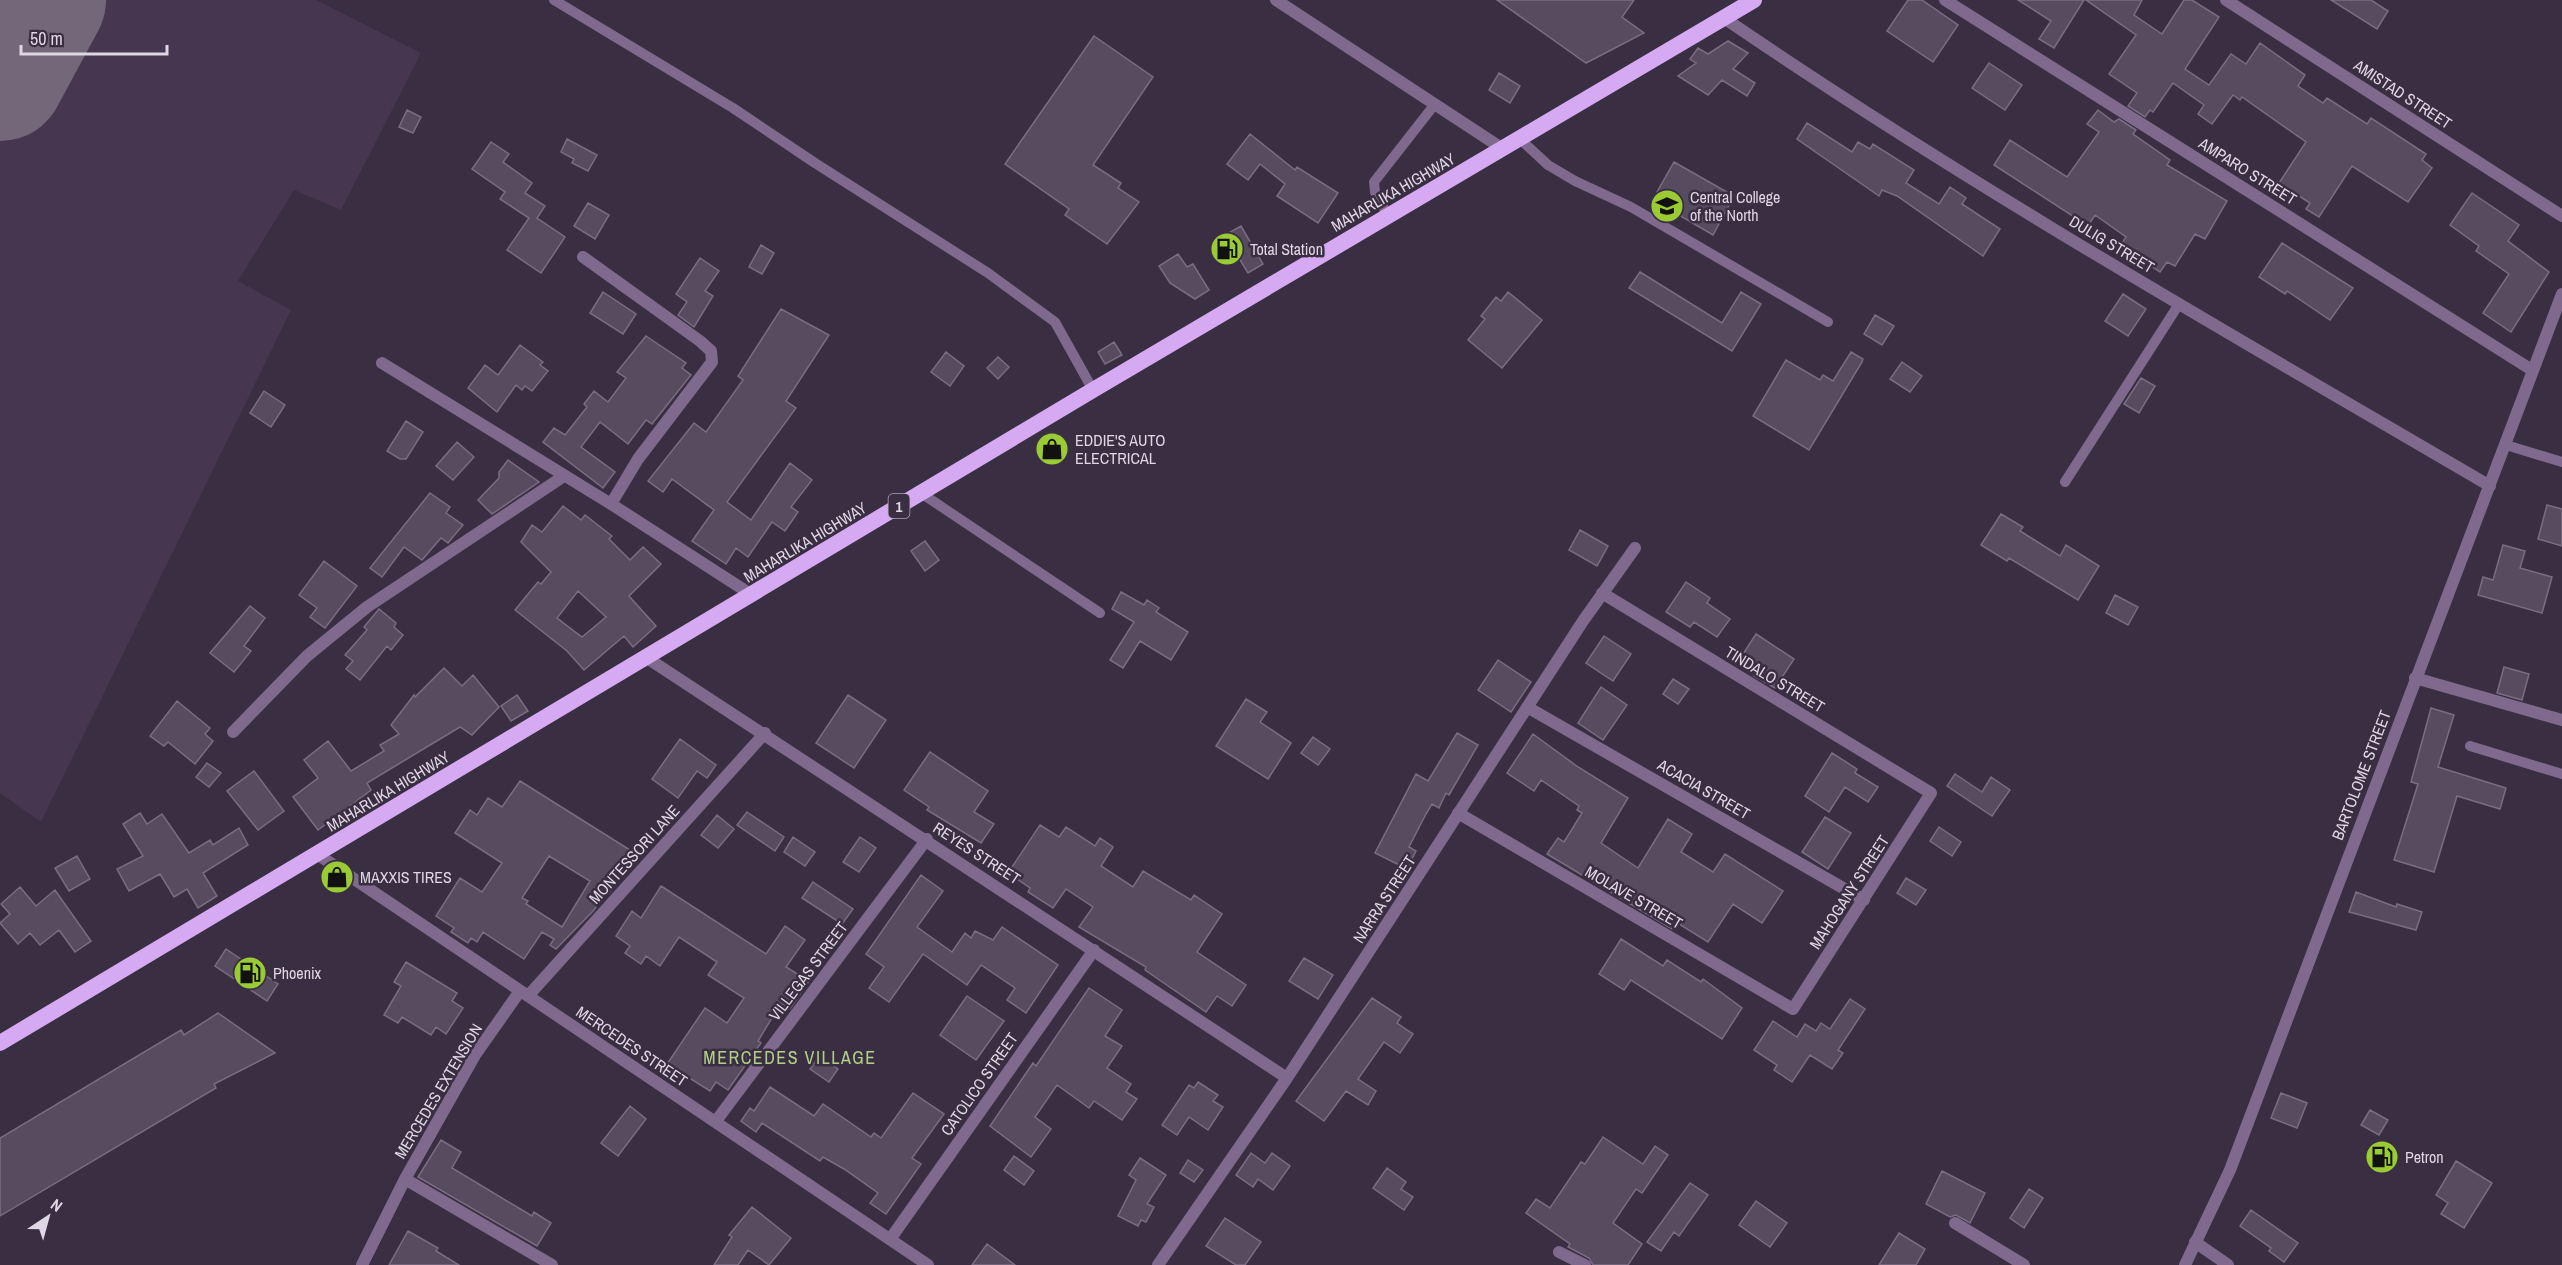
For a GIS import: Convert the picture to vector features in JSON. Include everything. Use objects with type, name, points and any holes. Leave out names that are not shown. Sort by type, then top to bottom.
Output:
[{"type":"highway","name":"MAHARLIKA HIGHWAY","points":[[0,1043],[1093,390],[1754,0]]},
{"type":"street","points":[[1276,0],[1503,149]]},
{"type":"street","name":"AMPARO STREET","points":[[1945,0],[2532,370]]},
{"type":"street","name":"AMISTAD STREET","points":[[2226,0],[2562,216]]},
{"type":"street","name":"DULIG STREET","points":[[1724,18],[1835,94],[2179,303],[2490,486]]},
{"type":"street","points":[[583,257],[700,341],[711,351],[712,357],[700,380],[638,459],[611,504]]},
{"type":"street","name":"BARTOLOME STREET","points":[[2185,1265],[2230,1170],[2562,294]]},
{"type":"street","points":[[382,363],[611,504],[752,595]]},
{"type":"street","points":[[233,732],[307,656],[367,606],[564,476]]},
{"type":"street","name":"NARRA STREET","points":[[1158,1265],[1287,1078],[1527,707],[1602,593],[1635,548]]},
{"type":"street","name":"TINDALO STREET","points":[[1602,593],[1931,793]]},
{"type":"street","name":"REYES STREET","points":[[647,658],[765,733],[1287,1078]]},
{"type":"street","points":[[2415,678],[2562,720]]},
{"type":"street","name":"ACACIA STREET","points":[[1527,707],[1864,900]]},
{"type":"street","name":"MONTESSORI LANE","points":[[524,993],[765,733]]},
{"type":"street","name":"MAHOGANY STREET","points":[[1793,1009],[1931,793]]},
{"type":"street","name":"MOLAVE STREET","points":[[1458,813],[1793,1009]]},
{"type":"street","name":"VILLEGAS STREET","points":[[716,1121],[927,840]]},
{"type":"street","name":"MERCEDES STREET","points":[[317,854],[928,1265]]},
{"type":"street","name":"CATOLICO STREET","points":[[891,1238],[1094,950]]},
{"type":"street","name":"MERCEDES EXTENSION","points":[[362,1265],[405,1179],[475,1055],[524,993]]},
{"type":"street","name":"MERCEDES EXTENSION","points":[[405,1179],[552,1265]]},
{"type":"street","points":[[1955,1223],[2025,1265]]},
{"type":"street","points":[[2195,1242],[2228,1265]]},
{"type":"street","points":[[1559,1252],[1586,1265]]},
{"type":"lane","points":[[554,0],[733,108],[815,164],[988,273],[1055,322],[1093,390]]},
{"type":"lane","points":[[1388,216],[1375,192],[1374,182],[1435,104]]},
{"type":"lane","points":[[1520,139],[1548,165],[1566,176],[1631,207],[1828,322]]},
{"type":"lane","points":[[2065,482],[2179,303]]},
{"type":"lane","points":[[2506,446],[2562,462]]},
{"type":"lane","points":[[921,493],[1100,613]]},
{"type":"lane","points":[[2470,746],[2562,774]]},
{"type":"shaded area","points":[[0,0],[316,0],[421,53],[341,210],[294,190],[238,281],[291,310],[41,822],[0,793]]},
{"type":"building","points":[[1497,0],[1634,0],[1622,17],[1644,33],[1586,63]]},
{"type":"building","points":[[1908,0],[1922,0],[1958,25],[1933,62],[1887,31]]},
{"type":"building","points":[[2018,0],[2084,0],[2054,48],[2039,39],[2051,21]]},
{"type":"building","points":[[2086,0],[2142,0],[2134,15],[2162,34],[2184,0],[2192,0],[2219,17],[2185,69],[2209,85],[2231,54],[2246,64],[2260,43],[2305,75],[2298,86],[2323,103],[2327,98],[2367,124],[2371,118],[2426,154],[2422,160],[2432,168],[2408,202],[2352,166],[2319,217],[2306,209],[2310,203],[2279,183],[2306,142],[2242,97],[2240,100],[2233,95],[2212,124],[2198,114],[2204,105],[2173,83],[2153,112],[2150,110],[2145,117],[2128,106],[2137,93],[2109,74],[2136,35]]},
{"type":"building","points":[[2331,0],[2371,0],[2388,11],[2377,29]]},
{"type":"building","points":[[1094,36],[1153,77],[1093,165],[1121,183],[1118,188],[1139,202],[1107,244],[1065,215],[1069,209],[1005,164]]},
{"type":"building","points":[[1728,41],[1748,53],[1733,69],[1755,83],[1747,96],[1722,80],[1708,95],[1678,76],[1696,63],[1690,59],[1698,48],[1708,54]]},
{"type":"building","points":[[1989,63],[2022,85],[2005,110],[1972,88]]},
{"type":"building","points":[[1499,73],[1520,86],[1510,103],[1489,90]]},
{"type":"building","points":[[407,110],[421,117],[413,133],[399,127]]},
{"type":"building","points":[[2098,110],[2114,122],[2119,119],[2136,130],[2133,134],[2170,160],[2167,165],[2227,201],[2205,239],[2195,234],[2175,266],[2167,262],[2160,272],[2120,246],[2126,237],[2095,215],[2088,226],[1994,165],[2010,140],[2067,177],[2099,132],[2087,124]]},
{"type":"building","points":[[1807,123],[1852,152],[1858,142],[1870,149],[1873,144],[1914,170],[1906,183],[1939,204],[1950,187],[1966,198],[1962,204],[2000,229],[1983,256],[1897,196],[1882,190],[1879,196],[1797,139]]},
{"type":"building","points":[[1250,134],[1295,170],[1297,167],[1338,193],[1318,223],[1277,196],[1285,184],[1260,164],[1248,180],[1227,164]]},
{"type":"building","points":[[567,139],[597,155],[588,171],[572,163],[574,159],[561,152]]},
{"type":"building","points":[[491,142],[509,154],[503,162],[532,183],[525,193],[545,206],[537,218],[565,237],[541,273],[507,250],[529,218],[500,199],[505,192],[472,169]]},
{"type":"building","points":[[1674,162],[1734,196],[1713,235],[1677,214],[1681,206],[1657,192]]},
{"type":"building","points":[[2472,193],[2519,225],[2508,241],[2549,272],[2511,332],[2483,313],[2509,274],[2476,251],[2479,246],[2450,225]]},
{"type":"building","points":[[588,203],[609,215],[595,239],[574,226]]},
{"type":"building","points":[[1241,226],[1263,264],[1248,273],[1225,235]]},
{"type":"building","points":[[2282,243],[2353,288],[2330,320],[2287,291],[2285,294],[2259,277]]},
{"type":"building","points":[[761,245],[774,253],[762,274],[749,267]]},
{"type":"building","points":[[1178,254],[1187,267],[1193,264],[1209,290],[1195,299],[1170,283],[1159,266]]},
{"type":"building","points":[[700,258],[719,271],[705,291],[713,296],[694,327],[678,315],[687,302],[676,294]]},
{"type":"building","points":[[1640,272],[1722,323],[1741,292],[1761,304],[1732,351],[1629,288]]},
{"type":"building","points":[[603,292],[636,314],[623,334],[590,313]]},
{"type":"building","points":[[1508,292],[1542,320],[1502,368],[1468,340],[1485,319],[1481,316],[1496,297],[1501,301]]},
{"type":"building","points":[[2123,294],[2146,309],[2128,336],[2105,321]]},
{"type":"building","points":[[781,309],[829,335],[786,401],[796,408],[727,502],[751,520],[790,463],[812,480],[791,507],[798,512],[785,531],[772,522],[748,557],[736,548],[726,564],[692,541],[714,510],[672,479],[663,492],[648,481],[694,423],[706,432],[743,380],[738,376]]},
{"type":"building","points":[[1875,315],[1894,326],[1882,345],[1864,334]]},
{"type":"building","points":[[646,336],[686,363],[682,368],[691,375],[652,424],[646,420],[628,444],[600,422],[581,447],[615,472],[603,488],[543,442],[554,428],[565,435],[587,407],[584,404],[594,391],[608,402],[626,378],[617,372]]},
{"type":"building","points":[[1114,342],[1122,355],[1105,364],[1098,352]]},
{"type":"building","points":[[520,345],[543,362],[540,365],[548,371],[532,391],[525,386],[522,390],[516,385],[497,412],[468,388],[485,365],[498,375]]},
{"type":"building","points":[[946,352],[964,366],[950,386],[931,372]]},
{"type":"building","points":[[1851,352],[1863,359],[1862,362],[1809,450],[1753,416],[1786,360],[1820,380],[1823,375],[1833,381]]},
{"type":"building","points":[[998,357],[1009,367],[998,379],[987,368]]},
{"type":"building","points":[[1902,362],[1922,376],[1910,392],[1890,379]]},
{"type":"building","points":[[2141,378],[2155,386],[2139,413],[2124,404]]},
{"type":"building","points":[[264,391],[285,405],[271,427],[250,413]]},
{"type":"building","points":[[406,421],[423,432],[406,459],[400,459],[387,451]]},
{"type":"building","points":[[457,442],[474,457],[453,480],[436,466]]},
{"type":"building","points":[[508,460],[539,482],[492,514],[478,500],[499,478],[499,472]]},
{"type":"building","points":[[430,493],[450,507],[446,513],[463,525],[448,543],[441,538],[422,560],[404,547],[382,577],[370,568]]},
{"type":"building","points":[[2547,505],[2562,509],[2562,546],[2538,539]]},
{"type":"building","points":[[563,506],[581,520],[585,515],[612,536],[609,539],[630,560],[643,547],[661,564],[629,596],[656,626],[633,647],[624,636],[584,670],[567,651],[515,610],[538,582],[541,584],[551,572],[521,542],[532,525],[542,532]],"holes":[[[578,591],[606,617],[582,637],[557,618]]]},
{"type":"building","points":[[2001,514],[2023,527],[2020,531],[2060,556],[2066,545],[2099,566],[2078,600],[2009,558],[2007,561],[1981,545]]},
{"type":"building","points":[[1580,530],[1608,546],[1597,566],[1569,550]]},
{"type":"building","points":[[925,541],[939,560],[925,571],[911,551]]},
{"type":"building","points":[[2503,545],[2525,551],[2520,568],[2552,577],[2542,613],[2478,595],[2483,577],[2493,580]]},
{"type":"building","points":[[324,561],[357,586],[325,628],[310,617],[317,608],[299,595]]},
{"type":"building","points":[[1686,582],[1710,598],[1707,603],[1730,619],[1717,637],[1694,622],[1690,627],[1666,612]]},
{"type":"building","points":[[1121,592],[1144,605],[1147,600],[1159,608],[1156,612],[1188,632],[1171,660],[1140,641],[1123,668],[1110,660],[1134,622],[1112,609]]},
{"type":"building","points":[[2115,595],[2138,607],[2128,625],[2106,613]]},
{"type":"building","points":[[250,606],[265,618],[244,646],[251,651],[234,672],[210,653]]},
{"type":"building","points":[[379,609],[396,623],[394,627],[403,635],[391,650],[387,646],[360,680],[346,669],[353,661],[345,655],[367,630],[364,627]]},
{"type":"building","points":[[1756,634],[1794,659],[1775,688],[1754,676],[1761,666],[1743,654]]},
{"type":"building","points":[[1604,636],[1631,654],[1613,681],[1586,663]]},
{"type":"building","points":[[1498,660],[1531,682],[1511,712],[1478,690]]},
{"type":"building","points":[[2504,667],[2529,674],[2522,700],[2497,693]]},
{"type":"building","points":[[444,668],[462,686],[473,675],[499,707],[472,735],[460,727],[367,783],[371,790],[318,830],[293,797],[318,778],[304,760],[328,741],[351,771],[384,751],[380,745],[399,734],[391,725],[414,695],[415,697]]},
{"type":"building","points":[[1673,679],[1689,689],[1678,704],[1663,694]]},
{"type":"building","points":[[1601,687],[1627,705],[1603,740],[1578,723]]},
{"type":"building","points":[[517,695],[528,711],[511,721],[501,706]]},
{"type":"building","points":[[848,695],[886,720],[854,768],[816,743]]},
{"type":"building","points":[[1246,699],[1267,712],[1260,722],[1291,743],[1268,779],[1216,746]]},
{"type":"building","points":[[177,701],[210,728],[205,734],[213,741],[195,764],[168,742],[164,746],[150,736]]},
{"type":"building","points":[[2431,708],[2454,715],[2438,767],[2506,788],[2500,809],[2457,796],[2434,872],[2394,860],[2418,784],[2411,782]]},
{"type":"building","points":[[1457,733],[1478,745],[1449,795],[1446,793],[1439,808],[1432,804],[1426,814],[1409,847],[1416,851],[1407,869],[1375,853],[1416,774],[1428,781]]},
{"type":"building","points":[[1533,734],[1578,767],[1628,798],[1601,843],[1638,868],[1668,819],[1692,834],[1681,852],[1713,872],[1725,854],[1783,891],[1762,923],[1733,904],[1708,942],[1676,922],[1672,929],[1547,854],[1558,838],[1564,842],[1582,813],[1577,810],[1579,806],[1541,780],[1534,791],[1507,773]]},
{"type":"building","points":[[1313,737],[1330,749],[1318,765],[1301,753]]},
{"type":"building","points":[[680,739],[716,765],[707,778],[697,771],[678,798],[652,779]]},
{"type":"building","points":[[930,752],[988,791],[974,812],[994,824],[981,843],[927,810],[929,807],[904,790]]},
{"type":"building","points":[[1832,753],[1857,769],[1855,773],[1878,787],[1868,802],[1845,787],[1829,812],[1805,796]]},
{"type":"building","points":[[207,763],[221,773],[209,787],[196,777]]},
{"type":"building","points":[[254,771],[284,811],[258,830],[227,791]]},
{"type":"building","points":[[1955,774],[1982,792],[1991,777],[2010,790],[1992,816],[1947,786]]},
{"type":"building","points":[[520,781],[638,855],[629,869],[626,867],[609,893],[606,891],[594,910],[556,949],[550,945],[554,939],[542,932],[524,959],[483,932],[477,942],[471,938],[468,943],[451,932],[454,928],[436,916],[460,878],[482,892],[502,863],[455,833],[470,810],[477,815],[488,798],[502,807]],"holes":[[[549,856],[590,881],[562,927],[526,904],[528,901],[522,898]]]},
{"type":"building","points":[[747,812],[784,837],[775,851],[737,825]]},
{"type":"building","points":[[140,813],[147,824],[162,814],[189,853],[210,840],[213,845],[239,828],[248,845],[203,873],[217,896],[198,908],[187,889],[174,897],[160,874],[129,891],[117,869],[143,856],[123,824]]},
{"type":"building","points":[[717,815],[734,829],[718,848],[701,835]]},
{"type":"building","points":[[1825,817],[1851,833],[1828,869],[1802,852]]},
{"type":"building","points":[[1040,825],[1059,837],[1066,827],[1095,846],[1100,838],[1113,847],[1101,866],[1133,887],[1143,871],[1191,900],[1194,895],[1222,914],[1197,952],[1246,985],[1232,1006],[1217,996],[1206,1012],[1145,970],[1146,967],[1079,927],[1093,907],[1066,889],[1053,908],[1028,892],[1030,888],[1008,873]]},
{"type":"building","points":[[1939,827],[1961,842],[1952,856],[1930,841]]},
{"type":"building","points":[[793,837],[815,852],[805,866],[784,852]]},
{"type":"building","points":[[860,837],[876,848],[859,872],[843,862]]},
{"type":"building","points":[[77,856],[90,879],[69,891],[55,868]]},
{"type":"building","points":[[921,875],[943,891],[917,927],[952,952],[965,933],[971,938],[975,931],[993,940],[1002,927],[1058,965],[1026,1013],[1007,1000],[1015,988],[981,965],[967,985],[923,954],[889,1002],[869,988],[884,967],[866,954]]},
{"type":"building","points":[[1906,878],[1926,890],[1916,905],[1897,893]]},
{"type":"building","points":[[813,882],[853,909],[842,924],[802,898]]},
{"type":"building","points":[[661,886],[766,954],[785,926],[805,940],[786,967],[809,981],[790,1009],[781,1003],[758,1041],[761,1043],[728,1090],[716,1082],[710,1091],[667,1064],[705,1008],[727,1023],[744,998],[708,975],[717,962],[679,937],[660,966],[646,956],[641,964],[625,953],[630,946],[616,936],[632,911],[641,918]]},
{"type":"building","points":[[20,887],[36,906],[55,890],[91,941],[75,952],[59,930],[40,945],[30,933],[18,944],[0,923],[10,914],[1,904]]},
{"type":"building","points":[[2356,892],[2396,907],[2397,904],[2422,912],[2416,930],[2349,912]]},
{"type":"building","points":[[1621,939],[1663,966],[1667,960],[1701,982],[1703,979],[1742,1008],[1722,1039],[1631,980],[1624,990],[1599,974]]},
{"type":"building","points":[[226,949],[278,984],[267,1001],[215,966]]},
{"type":"building","points":[[1304,958],[1333,975],[1318,999],[1289,981]]},
{"type":"building","points":[[406,962],[457,993],[452,1001],[463,1008],[446,1034],[436,1027],[431,1035],[402,1017],[398,1023],[384,1015],[401,986],[394,982]]},
{"type":"building","points":[[1089,988],[1122,1010],[1105,1036],[1122,1046],[1107,1068],[1131,1084],[1126,1092],[1137,1099],[1122,1120],[1094,1101],[1089,1108],[1057,1085],[1035,1117],[1051,1129],[1031,1157],[990,1126],[1033,1063],[1036,1066]]},
{"type":"building","points":[[967,996],[1004,1021],[976,1060],[940,1035]]},
{"type":"building","points":[[1372,998],[1401,1017],[1397,1023],[1413,1034],[1400,1053],[1384,1042],[1358,1079],[1376,1091],[1368,1105],[1346,1091],[1324,1121],[1296,1101]]},
{"type":"building","points":[[1850,999],[1865,1009],[1838,1050],[1843,1053],[1832,1069],[1810,1055],[1792,1082],[1774,1070],[1777,1065],[1754,1050],[1773,1021],[1797,1037],[1805,1024],[1816,1031],[1821,1023],[1830,1029]]},
{"type":"building","points":[[218,1013],[275,1053],[214,1084],[216,1088],[0,1216],[0,1138],[181,1030],[184,1035]]},
{"type":"building","points":[[819,1056],[838,1069],[829,1082],[810,1069]]},
{"type":"building","points":[[1198,1082],[1218,1095],[1213,1101],[1223,1107],[1208,1130],[1189,1117],[1177,1135],[1162,1125],[1189,1085],[1194,1088]]},
{"type":"building","points":[[770,1087],[814,1116],[823,1104],[871,1137],[874,1133],[881,1138],[913,1093],[944,1114],[912,1158],[921,1164],[886,1214],[870,1203],[878,1193],[844,1169],[823,1157],[820,1161],[762,1123],[756,1132],[741,1121],[750,1108],[754,1111]]},
{"type":"building","points":[[2281,1093],[2307,1103],[2297,1128],[2271,1118]]},
{"type":"building","points":[[630,1106],[646,1119],[618,1156],[601,1143]]},
{"type":"building","points":[[2370,1110],[2388,1120],[2379,1135],[2361,1125]]},
{"type":"building","points":[[1603,1137],[1643,1164],[1655,1146],[1668,1155],[1642,1193],[1636,1189],[1613,1223],[1642,1244],[1628,1265],[1593,1265],[1589,1258],[1568,1247],[1570,1244],[1526,1213],[1536,1199],[1550,1208],[1581,1162],[1585,1164]]},
{"type":"building","points":[[441,1140],[461,1152],[452,1168],[532,1216],[534,1212],[551,1223],[537,1246],[418,1177]]},
{"type":"building","points":[[1251,1153],[1265,1163],[1272,1153],[1290,1166],[1273,1190],[1258,1179],[1253,1187],[1236,1175]]},
{"type":"building","points":[[1014,1156],[1034,1171],[1024,1185],[1004,1170]]},
{"type":"building","points":[[1140,1158],[1166,1175],[1147,1204],[1154,1207],[1146,1222],[1141,1220],[1138,1226],[1118,1216],[1136,1180],[1129,1175]]},
{"type":"building","points":[[1188,1160],[1203,1170],[1194,1182],[1180,1173]]},
{"type":"building","points":[[2456,1161],[2492,1183],[2464,1228],[2441,1214],[2448,1203],[2436,1195]]},
{"type":"building","points":[[1387,1168],[1406,1182],[1401,1189],[1413,1197],[1404,1210],[1373,1188]]},
{"type":"building","points":[[1942,1171],[1985,1193],[1970,1223],[1956,1215],[1950,1217],[1926,1204]]},
{"type":"building","points":[[1690,1183],[1708,1195],[1679,1236],[1674,1232],[1661,1251],[1647,1242]]},
{"type":"building","points":[[2029,1189],[2043,1198],[2024,1228],[2010,1218]]},
{"type":"building","points":[[1756,1201],[1787,1223],[1770,1247],[1739,1225]]},
{"type":"building","points":[[752,1207],[791,1238],[769,1265],[748,1250],[738,1265],[714,1265],[732,1237],[729,1235]]},
{"type":"building","points":[[2251,1210],[2298,1243],[2284,1262],[2269,1251],[2271,1248],[2240,1226]]},
{"type":"building","points":[[1225,1218],[1261,1242],[1245,1265],[1236,1265],[1206,1246]]},
{"type":"building","points":[[408,1231],[438,1248],[436,1251],[459,1265],[389,1265]]},
{"type":"building","points":[[1899,1233],[1925,1249],[1916,1265],[1879,1265]]},
{"type":"building","points":[[987,1244],[1015,1265],[972,1265]]},
{"type":"runway","points":[[0,76],[41,0]]},
{"type":"place","name":"Central College of the North","points":[[1667,206]]},
{"type":"place","name":"Total Station","points":[[1227,249]]},
{"type":"place","name":"EDDIE'S AUTO ELECTRICAL","points":[[1052,449]]},
{"type":"place","name":"MAXXIS TIRES","points":[[337,877]]},
{"type":"place","name":"Phoenix","points":[[250,973]]},
{"type":"place","name":"Petron","points":[[2382,1157]]},
{"type":"district","name":"MERCEDES VILLAGE","points":[[790,1057]]}]
